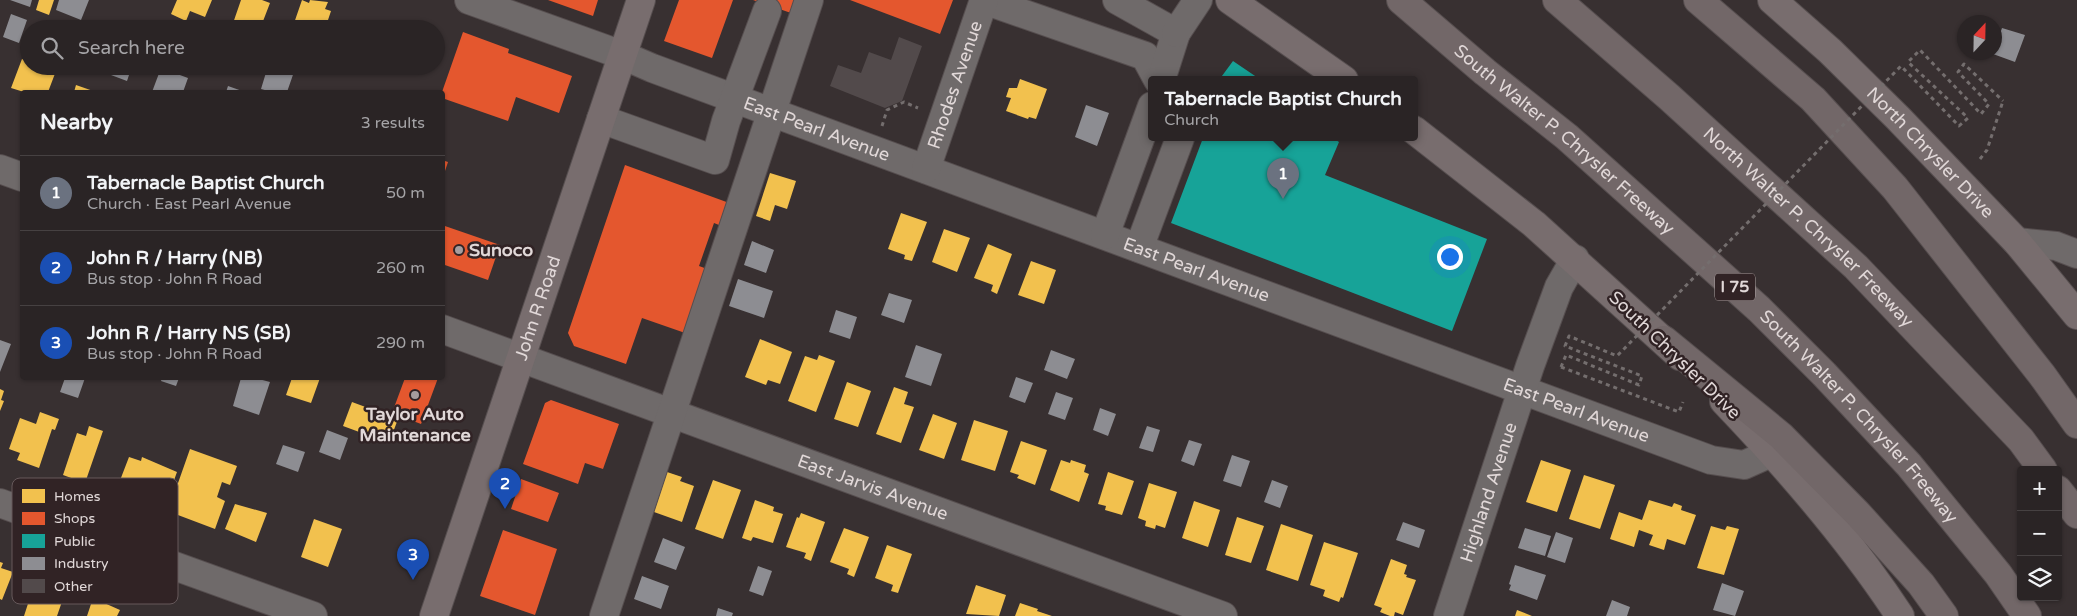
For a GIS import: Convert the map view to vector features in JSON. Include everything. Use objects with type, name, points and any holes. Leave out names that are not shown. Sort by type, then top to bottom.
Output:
[{"type":"highway","name":"South Walter P. Chrysler Freeway","points":[[1400,0],[1485,72],[1574,143],[1766,316],[1824,374],[1909,465],[1998,574],[2027,616]]},
{"type":"highway","name":"North Walter P. Chrysler Freeway","points":[[1557,0],[1669,97],[1856,267],[2020,440],[2040,466]]},
{"type":"highway","points":[[1698,0],[1813,98],[1894,188],[2042,375],[2077,424]]},
{"type":"highway","points":[[1664,340],[1781,436],[1921,584],[1944,616]]},
{"type":"highway","points":[[2062,495],[2077,514]]},
{"type":"main road","name":"John R Road","points":[[434,616],[641,0]]},
{"type":"main road","points":[[1230,0],[1338,76]]},
{"type":"main road","name":"North Chrysler Drive","points":[[1772,0],[1830,51],[2017,242],[2077,315]]},
{"type":"main road","name":"South Chrysler Drive","points":[[1418,133],[1534,224],[1664,340],[1773,452],[1832,522],[1900,616]]},
{"type":"street","name":"East Pearl Avenue","points":[[470,0],[1711,460],[1744,465],[1773,452]]},
{"type":"street","points":[[604,616],[671,412],[774,112],[809,0]]},
{"type":"street","points":[[984,0],[1145,56],[1158,76]]},
{"type":"street","name":"Rhodes Avenue","points":[[926,169],[984,0]]},
{"type":"street","points":[[1117,0],[1176,33]]},
{"type":"street","points":[[1161,76],[1176,33],[1198,0]]},
{"type":"street","points":[[601,119],[714,160],[767,11]]},
{"type":"street","points":[[1105,235],[1148,117]]},
{"type":"street","points":[[1139,248],[1179,141]]},
{"type":"street","points":[[0,169],[20,176]]},
{"type":"street","points":[[2017,242],[2056,246],[2077,254]]},
{"type":"street","name":"Highland Avenue","points":[[1448,616],[1559,287],[1575,259]]},
{"type":"street","name":"East Jarvis Avenue","points":[[445,330],[1223,616]]},
{"type":"street","points":[[0,503],[12,507]]},
{"type":"street","points":[[178,567],[313,616]]},
{"type":"path","points":[[1679,412],[1562,367],[1566,355],[1639,385],[1642,376],[1565,346],[1569,336],[1618,356],[1901,66],[1959,126],[1964,122],[1968,118],[1908,62],[1920,50],[1981,114],[1989,104],[1958,72],[1964,64],[2003,101],[1987,150],[1980,159]]},
{"type":"path","points":[[881,127],[887,110],[904,102],[921,109]]},
{"type":"path","points":[[1677,416],[1682,402]]},
{"type":"building: Homes","points":[[39,0],[54,0],[49,15],[36,10]]},
{"type":"building: Homes","points":[[177,0],[212,0],[205,17],[190,11],[186,20],[184,20],[171,14]]},
{"type":"building: Homes","points":[[241,0],[262,0],[270,3],[263,20],[234,20]]},
{"type":"building: Homes","points":[[302,0],[309,3],[310,0],[328,2],[325,9],[331,11],[328,20],[295,20]]},
{"type":"building: Homes","points":[[20,64],[20,75],[54,75],[49,90],[20,91],[11,88]]},
{"type":"building: Homes","points":[[1020,79],[1047,89],[1036,119],[1029,117],[1028,119],[1006,111],[1011,98],[1006,97],[1009,88],[1017,88]]},
{"type":"building: Homes","points":[[76,85],[90,90],[75,90]]},
{"type":"building: Homes","points":[[770,173],[796,181],[787,209],[775,205],[770,221],[756,216]]},
{"type":"building: Homes","points":[[901,213],[927,222],[912,261],[904,259],[905,255],[888,249]]},
{"type":"building: Homes","points":[[944,229],[970,238],[957,272],[932,262]]},
{"type":"building: Homes","points":[[988,244],[1012,254],[997,294],[991,291],[993,285],[974,278]]},
{"type":"building: Homes","points":[[1031,261],[1056,270],[1044,304],[1018,295]]},
{"type":"building: Homes","points":[[760,339],[792,352],[780,384],[768,380],[766,385],[745,377]]},
{"type":"building: Homes","points":[[819,355],[835,361],[816,412],[788,401],[805,356],[817,360]]},
{"type":"building: Homes","points":[[291,380],[319,380],[311,403],[286,395]]},
{"type":"building: Homes","points":[[847,382],[871,391],[858,427],[834,419]]},
{"type":"building: Homes","points":[[894,387],[908,392],[904,404],[914,407],[901,443],[876,434]]},
{"type":"building: Homes","points":[[0,389],[4,391],[1,400],[4,401],[0,411]]},
{"type":"building: Homes","points":[[352,402],[398,419],[389,443],[343,426]]},
{"type":"building: Homes","points":[[40,412],[59,419],[55,430],[52,429],[39,468],[17,460],[20,453],[9,449],[20,418],[36,424]]},
{"type":"building: Homes","points":[[933,414],[957,423],[944,459],[919,450]]},
{"type":"building: Homes","points":[[974,420],[1008,431],[995,471],[961,460]]},
{"type":"building: Homes","points":[[89,426],[103,431],[87,478],[71,478],[63,475],[77,433],[86,436]]},
{"type":"building: Homes","points":[[1021,441],[1047,450],[1035,485],[1017,478],[1019,475],[1010,472]]},
{"type":"building: Homes","points":[[190,449],[237,466],[230,485],[222,482],[217,497],[225,501],[215,529],[178,515],[178,483]]},
{"type":"building: Homes","points":[[129,457],[141,461],[142,457],[177,472],[175,478],[121,478]]},
{"type":"building: Homes","points":[[1061,460],[1070,463],[1071,460],[1086,465],[1084,472],[1089,474],[1079,502],[1050,490]]},
{"type":"building: Homes","points":[[1541,460],[1571,470],[1557,512],[1526,502]]},
{"type":"building: Homes","points":[[667,472],[682,477],[680,481],[694,486],[682,522],[654,512]]},
{"type":"building: Homes","points":[[1108,472],[1134,481],[1122,515],[1105,510],[1106,506],[1098,504]]},
{"type":"building: Homes","points":[[1584,475],[1615,485],[1600,529],[1569,519]]},
{"type":"building: Homes","points":[[713,480],[741,490],[723,539],[695,529]]},
{"type":"building: Homes","points":[[1149,483],[1177,492],[1165,528],[1156,525],[1155,529],[1145,526],[1146,521],[1138,518]]},
{"type":"building: Homes","points":[[755,500],[774,507],[773,511],[783,514],[773,543],[753,537],[751,541],[742,538]]},
{"type":"building: Homes","points":[[1649,500],[1672,507],[1674,503],[1682,506],[1681,510],[1696,515],[1685,545],[1667,539],[1664,550],[1649,545],[1653,535],[1639,530],[1634,547],[1610,539],[1619,512],[1642,520]]},
{"type":"building: Homes","points":[[1194,501],[1220,510],[1208,547],[1182,538]]},
{"type":"building: Homes","points":[[235,504],[267,513],[256,542],[225,529]]},
{"type":"building: Homes","points":[[801,513],[825,522],[811,561],[804,558],[806,553],[786,547],[797,517],[799,518]]},
{"type":"building: Homes","points":[[1237,517],[1264,526],[1251,563],[1225,555]]},
{"type":"building: Homes","points":[[314,519],[342,529],[328,567],[301,557]]},
{"type":"building: Homes","points":[[1281,524],[1313,535],[1298,581],[1266,570]]},
{"type":"building: Homes","points":[[1711,526],[1725,530],[1727,526],[1739,529],[1724,575],[1697,568]]},
{"type":"building: Homes","points":[[844,528],[869,537],[854,577],[847,574],[849,569],[830,562]]},
{"type":"building: Homes","points":[[1324,542],[1358,553],[1343,598],[1341,597],[1339,602],[1323,596],[1325,590],[1310,585]]},
{"type":"building: Homes","points":[[887,545],[912,554],[898,593],[891,591],[893,585],[875,578]]},
{"type":"building: Homes","points":[[1391,559],[1407,565],[1404,574],[1407,575],[1406,577],[1416,580],[1403,615],[1395,612],[1394,616],[1390,616],[1380,612],[1382,608],[1374,605]]},
{"type":"building: Homes","points":[[0,562],[3,563],[1,568],[12,572],[12,575],[2,600],[0,599]]},
{"type":"building: Homes","points":[[976,585],[1006,595],[999,616],[966,614]]},
{"type":"building: Homes","points":[[1020,603],[1038,609],[1037,611],[1052,616],[1015,616]]},
{"type":"building: Homes","points":[[28,604],[61,604],[57,616],[24,616]]},
{"type":"building: Homes","points":[[91,604],[106,604],[120,610],[117,616],[87,616]]},
{"type":"building: Homes","points":[[1517,610],[1532,616],[1515,616]]},
{"type":"building: Shops","points":[[548,0],[598,0],[593,16]]},
{"type":"building: Shops","points":[[679,0],[733,0],[712,58],[664,41]]},
{"type":"building: Shops","points":[[753,0],[796,0],[791,13]]},
{"type":"building: Shops","points":[[850,0],[953,0],[940,34]]},
{"type":"building: Shops","points":[[463,32],[509,49],[508,53],[572,76],[559,113],[516,97],[508,121],[445,99],[445,90],[443,90]]},
{"type":"building: Shops","points":[[625,165],[732,204],[724,227],[714,223],[699,266],[710,270],[688,334],[642,318],[626,364],[574,346],[568,333]]},
{"type":"building: Shops","points":[[445,226],[500,245],[488,280],[445,265]]},
{"type":"building: Shops","name":"Taylor Auto Maintenance","points":[[404,380],[437,380],[421,424],[392,413]]},
{"type":"building: Shops","points":[[551,400],[619,424],[603,469],[585,463],[578,484],[523,464],[545,403]]},
{"type":"building: Shops","points":[[521,479],[559,493],[548,522],[511,509]]},
{"type":"building: Shops","points":[[503,530],[557,549],[535,615],[480,596]]},
{"type":"building: Public","points":[[1233,61],[1255,76],[1222,76]]},
{"type":"building: Public","points":[[1202,141],[1338,141],[1339,142],[1325,175],[1487,239],[1452,331],[1171,223]]},
{"type":"building: Industry","points":[[10,0],[32,0],[30,7]]},
{"type":"building: Industry","points":[[59,0],[89,0],[81,20],[56,10]]},
{"type":"building: Industry","points":[[11,14],[27,20],[20,20],[19,43],[3,37]]},
{"type":"building: Industry","points":[[2002,28],[2025,35],[2015,62],[2002,57]]},
{"type":"building: Industry","points":[[111,75],[129,75],[127,81]]},
{"type":"building: Industry","points":[[158,75],[180,75],[188,78],[184,90],[153,90]]},
{"type":"building: Industry","points":[[265,75],[293,75],[288,90],[261,89]]},
{"type":"building: Industry","points":[[228,86],[239,90],[227,90]]},
{"type":"building: Industry","points":[[1086,105],[1109,113],[1097,146],[1075,137]]},
{"type":"building: Industry","points":[[752,241],[774,250],[766,273],[744,265]]},
{"type":"building: Industry","points":[[738,279],[773,291],[764,318],[729,306]]},
{"type":"building: Industry","points":[[889,293],[912,300],[904,323],[881,315]]},
{"type":"building: Industry","points":[[836,310],[857,317],[850,339],[829,332]]},
{"type":"building: Industry","points":[[0,340],[11,344],[0,372]]},
{"type":"building: Industry","points":[[916,345],[942,354],[931,386],[905,377]]},
{"type":"building: Industry","points":[[1051,350],[1075,359],[1067,379],[1044,370]]},
{"type":"building: Industry","points":[[1016,377],[1033,383],[1025,403],[1009,397]]},
{"type":"building: Industry","points":[[64,380],[84,380],[78,398],[60,392]]},
{"type":"building: Industry","points":[[161,380],[178,380],[176,386]]},
{"type":"building: Industry","points":[[240,380],[270,382],[259,415],[233,406]]},
{"type":"building: Industry","points":[[1056,392],[1073,398],[1065,420],[1048,414]]},
{"type":"building: Industry","points":[[1100,408],[1116,414],[1108,436],[1093,430]]},
{"type":"building: Industry","points":[[1147,426],[1160,430],[1153,452],[1139,448]]},
{"type":"building: Industry","points":[[327,430],[348,438],[340,460],[319,452]]},
{"type":"building: Industry","points":[[1189,440],[1202,444],[1194,466],[1181,461]]},
{"type":"building: Industry","points":[[283,445],[305,452],[298,472],[276,464]]},
{"type":"building: Industry","points":[[1232,455],[1250,461],[1241,487],[1223,481]]},
{"type":"building: Industry","points":[[1272,480],[1288,486],[1280,508],[1264,502]]},
{"type":"building: Industry","points":[[1403,522],[1425,530],[1419,548],[1396,540]]},
{"type":"building: Industry","points":[[1525,528],[1551,536],[1545,556],[1518,548]]},
{"type":"building: Industry","points":[[1556,532],[1573,538],[1565,563],[1547,557]]},
{"type":"building: Industry","points":[[663,538],[685,547],[676,570],[654,562]]},
{"type":"building: Industry","points":[[1515,565],[1546,575],[1537,600],[1509,590]]},
{"type":"building: Industry","points":[[758,566],[772,571],[763,596],[749,591]]},
{"type":"building: Industry","points":[[642,576],[669,586],[661,609],[634,599]]},
{"type":"building: Industry","points":[[1722,583],[1744,591],[1735,616],[1713,610]]},
{"type":"building: Industry","points":[[1612,600],[1630,607],[1627,616],[1606,616]]},
{"type":"building: Industry","points":[[718,608],[733,613],[732,616],[716,616]]},
{"type":"building: Other","points":[[899,37],[922,46],[902,101],[885,108],[830,86],[838,65],[861,73],[869,52],[891,60]]},
{"type":"place","name":"Tabernacle Baptist Church","points":[[1283,199]]},
{"type":"place","name":"Sunoco","points":[[459,250]]},
{"type":"place","name":"Taylor Auto Maintenance","points":[[415,395]]},
{"type":"place","name":"John R / Harry (NB)","points":[[505,509]]},
{"type":"place","name":"John R / Harry NS (SB)","points":[[413,580]]}]
